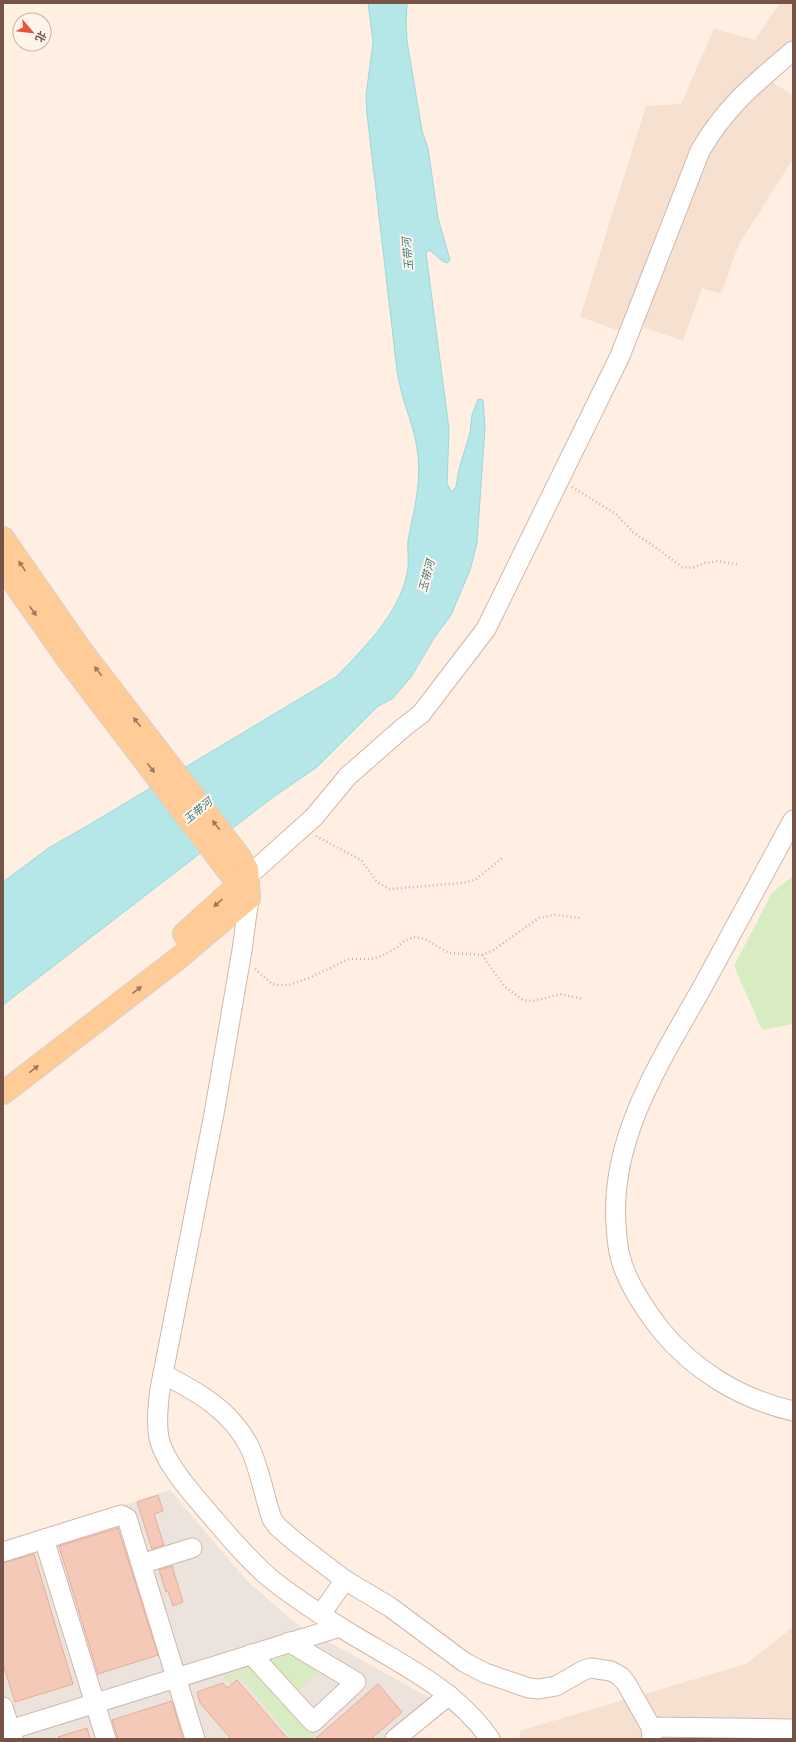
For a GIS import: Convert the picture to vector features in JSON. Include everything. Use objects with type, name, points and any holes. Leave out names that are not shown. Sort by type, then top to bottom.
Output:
[{"type":"main road","points":[[3,538],[116,709],[233,862],[247,869],[245,886],[180,957],[3,1093]]},
{"type":"main road","points":[[3,567],[63,654],[116,709]]},
{"type":"main road","points":[[3,1075],[171,946],[245,886]]},
{"type":"street","points":[[490,1739],[466,1709],[448,1695],[420,1675],[340,1627],[290,1593],[263,1572],[232,1540],[199,1502],[165,1454],[159,1437],[158,1409],[163,1374],[208,1144],[242,953],[245,886],[314,817],[348,776],[404,726],[421,714],[486,629],[620,356],[683,192],[704,144],[711,132],[735,101],[793,51]]},
{"type":"street","points":[[793,820],[655,1074],[624,1147],[619,1164],[616,1200],[617,1243],[622,1262],[640,1300],[651,1318],[688,1359],[705,1372],[736,1391],[759,1402],[793,1411]]},
{"type":"street","points":[[163,1374],[202,1395],[213,1403],[236,1425],[250,1449],[272,1519],[299,1545],[345,1580],[390,1607],[464,1662],[485,1673],[529,1688],[539,1689],[556,1686],[584,1670],[591,1668],[611,1671],[620,1676],[626,1683],[651,1733],[793,1729]]},
{"type":"street","points":[[3,1552],[120,1515],[127,1518],[195,1739]]},
{"type":"street","points":[[44,1539],[106,1739]]},
{"type":"street","points":[[141,1564],[192,1548]]},
{"type":"street","points":[[321,1614],[345,1580]]},
{"type":"street","points":[[3,1707],[9,1733],[95,1703],[340,1627]]},
{"type":"street","points":[[251,1654],[313,1722],[356,1682],[289,1642]]},
{"type":"street","points":[[395,1739],[448,1695]]},
{"type":"path","points":[[559,478],[616,514],[633,532],[682,568],[692,568],[705,563],[719,561],[739,565]]},
{"type":"path","points":[[302,828],[361,860],[377,882],[389,888],[462,883],[475,880],[502,858]]},
{"type":"path","points":[[242,953],[258,973],[271,983],[276,985],[288,985],[309,978],[349,959],[371,959],[382,956],[396,948],[404,941],[414,937],[425,939],[444,951],[454,954],[482,955],[492,951],[539,918],[555,915],[581,918]]},
{"type":"path","points":[[482,955],[505,987],[513,995],[523,1000],[534,1001],[560,994],[582,999]]},
{"type":"shaded area","points":[[780,3],[793,3],[793,60],[773,83],[793,95],[793,159],[738,246],[721,294],[702,288],[683,341],[638,325],[634,336],[580,317],[646,106],[681,104],[714,29],[755,40]]},
{"type":"shaded area","points":[[170,1490],[248,1582],[298,1625],[432,1699],[384,1739],[3,1739],[3,1545]]},
{"type":"shaded area","points":[[793,1627],[793,1739],[521,1739],[519,1731],[746,1664]]},
{"type":"green space","points":[[793,876],[793,1024],[762,1030],[734,966],[772,893]]},
{"type":"green space","points":[[295,1652],[323,1668],[294,1694],[269,1661]]},
{"type":"green space","points":[[252,1666],[255,1667],[319,1739],[292,1739],[240,1676],[229,1684],[223,1676]]},
{"type":"water","name":"玉带河","points":[[368,3],[407,3],[407,41],[422,131],[428,148],[438,218],[450,260],[447,263],[444,262],[429,250],[426,253],[449,429],[447,484],[452,492],[456,487],[459,469],[470,433],[472,415],[478,399],[483,400],[485,428],[477,543],[470,570],[451,615],[434,638],[411,677],[393,698],[377,707],[317,767],[272,798],[3,1005],[3,882],[50,847],[336,677],[379,630],[403,589],[408,569],[408,540],[417,492],[419,470],[413,428],[401,390],[397,370],[367,114],[366,96],[373,42]]},
{"type":"building","points":[[158,1495],[163,1511],[154,1514],[164,1545],[152,1549],[137,1502]]},
{"type":"building","points":[[118,1528],[158,1655],[98,1674],[59,1546]]},
{"type":"building","points":[[34,1554],[73,1684],[15,1702],[3,1664],[3,1563]]},
{"type":"building","points":[[172,1566],[183,1602],[173,1606],[168,1591],[166,1592],[159,1570]]},
{"type":"building","points":[[237,1680],[288,1739],[231,1739],[200,1703],[197,1692],[223,1683],[227,1688]]},
{"type":"building","points":[[378,1684],[402,1712],[371,1739],[315,1739]]},
{"type":"building","points":[[172,1701],[183,1739],[118,1739],[112,1720]]},
{"type":"building","points":[[87,1728],[90,1739],[58,1739],[58,1737]]}]
